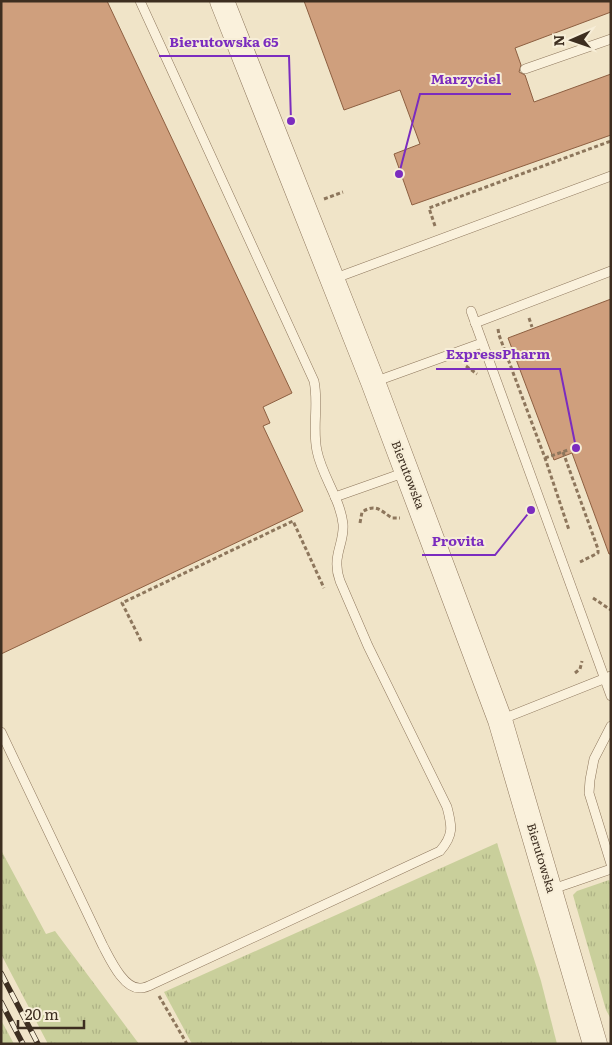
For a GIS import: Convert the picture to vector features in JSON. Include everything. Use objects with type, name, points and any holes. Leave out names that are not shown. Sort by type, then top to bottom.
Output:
[{"type":"street","name":"Bierutowska","points":[[222,1],[333,278],[500,720],[595,1044]]},
{"type":"lane","points":[[1,732],[116,971],[131,985],[140,988],[153,984],[440,851],[450,840],[452,824],[446,806],[368,646],[337,572],[343,528],[336,497],[317,451],[317,396],[314,381],[140,1]]},
{"type":"lane","points":[[525,70],[611,39]]},
{"type":"lane","points":[[333,278],[611,176]]},
{"type":"lane","points":[[475,323],[611,271]]},
{"type":"lane","points":[[471,311],[594,646],[608,677],[611,696]]},
{"type":"lane","points":[[373,382],[482,343]]},
{"type":"lane","points":[[336,497],[406,472]]},
{"type":"lane","points":[[500,720],[608,677]]},
{"type":"lane","points":[[611,726],[594,759],[589,793],[611,864]]},
{"type":"lane","points":[[550,890],[611,869]]},
{"type":"path","points":[[440,239],[429,208],[611,141]]},
{"type":"path","points":[[318,201],[342,192]]},
{"type":"path","points":[[498,327],[499,335],[545,458],[570,533]]},
{"type":"path","points":[[464,365],[471,368],[479,376],[492,371]]},
{"type":"path","points":[[545,458],[568,450]]},
{"type":"path","points":[[563,452],[598,549],[598,553],[580,562],[583,571]]},
{"type":"path","points":[[360,526],[360,515],[366,509],[380,509],[392,518],[401,518]]},
{"type":"path","points":[[141,641],[122,603],[293,522],[328,595]]},
{"type":"path","points":[[590,590],[593,599],[611,610]]},
{"type":"path","points":[[572,678],[580,669],[582,650],[594,646]]},
{"type":"path","points":[[153,984],[187,1044]]},
{"type":"green space","points":[[497,843],[541,981],[557,1044],[192,1044],[164,992]]},
{"type":"green space","points":[[1,850],[46,934],[55,931],[139,1044],[48,1044],[1,954]]},
{"type":"green space","points":[[609,880],[611,887],[611,1019],[606,1010],[573,895],[577,891]]},
{"type":"green space","points":[[1,1020],[14,1044],[1,1044]]},
{"type":"building","points":[[1,1],[107,1],[292,393],[263,407],[270,423],[263,426],[303,511],[1,654]]},
{"type":"building","points":[[304,1],[611,1],[611,12],[515,48],[521,65],[519,72],[525,75],[534,102],[611,74],[611,135],[412,205],[394,154],[420,144],[400,90],[344,110]]},
{"type":"building","points":[[611,299],[611,554],[609,554],[572,453],[554,460],[508,338]]},
{"type":"railway","points":[[1,973],[38,1044]]},
{"type":"railway","points":[[1,1002],[23,1044]]},
{"type":"place","name":"Bierutowska 65","points":[[291,121]]},
{"type":"place","name":"Marzyciel","points":[[399,174]]},
{"type":"place","name":"ExpressPharm","points":[[576,448]]},
{"type":"place","name":"Provita","points":[[531,510]]}]
